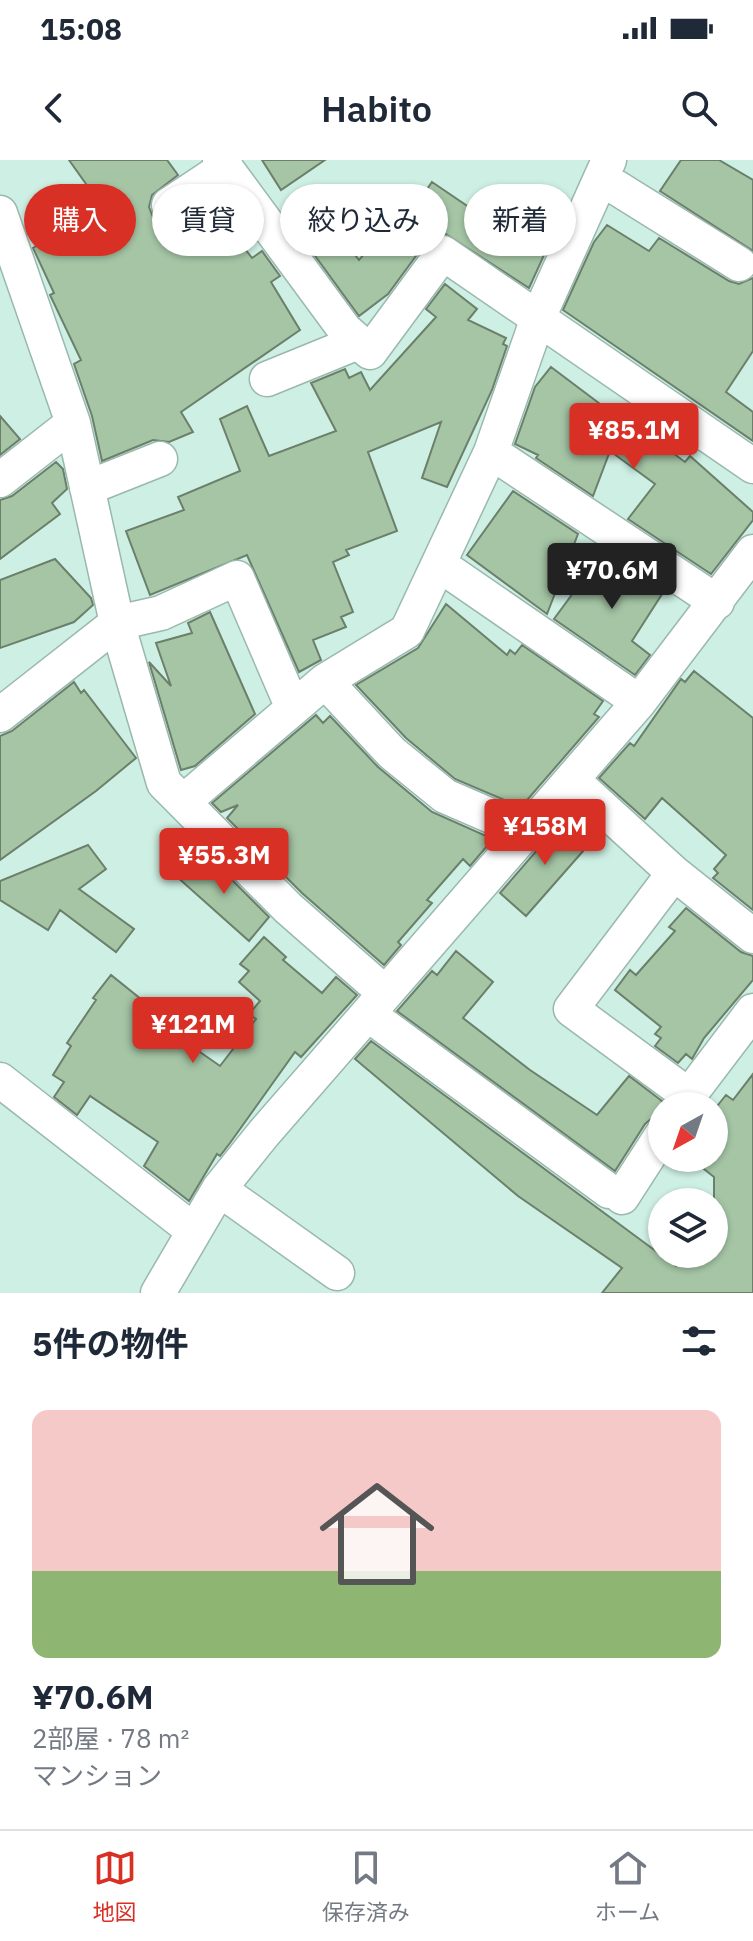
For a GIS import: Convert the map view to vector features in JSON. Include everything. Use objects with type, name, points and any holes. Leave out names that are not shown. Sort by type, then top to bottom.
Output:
[{"type":"street","points":[[197,184],[223,164],[345,330],[370,352],[443,253],[753,466]]},
{"type":"street","points":[[183,802],[292,706],[325,681],[407,631],[491,452],[538,318],[605,169],[739,264]]},
{"type":"street","points":[[0,213],[73,423],[117,623],[164,783],[288,908],[377,1004],[615,1194],[648,1153]]},
{"type":"street","points":[[267,379],[358,342]]},
{"type":"street","points":[[0,480],[73,423]]},
{"type":"street","points":[[491,452],[717,602]]},
{"type":"street","points":[[87,488],[160,459]]},
{"type":"street","points":[[158,1293],[219,1189],[639,702],[753,552]]},
{"type":"street","points":[[440,565],[639,702]]},
{"type":"street","points":[[0,715],[117,623],[161,613],[237,578],[292,706]]},
{"type":"street","points":[[325,681],[392,753],[445,796],[528,832]]},
{"type":"street","points":[[572,780],[674,873],[753,936]]},
{"type":"street","points":[[674,873],[571,1009],[674,1092]]},
{"type":"street","points":[[690,1092],[753,1011]]},
{"type":"street","points":[[0,1080],[194,1231]]},
{"type":"street","points":[[219,1189],[337,1273]]},
{"type":"building","points":[[69,160],[167,160],[178,175],[166,184],[152,184],[149,207],[152,214],[152,256],[252,258],[264,254],[280,276],[271,282],[300,330],[181,412],[193,432],[169,442],[153,440],[102,461],[92,416],[74,364],[81,360],[50,295],[54,293],[37,256],[136,256],[136,184],[86,184]]},
{"type":"building","points":[[262,160],[325,160],[290,184],[280,184],[280,188]]},
{"type":"building","points":[[681,160],[719,160],[753,180],[753,251],[660,191]]},
{"type":"building","points":[[448,193],[464,204],[464,246],[448,236]]},
{"type":"building","points":[[607,225],[649,251],[659,238],[729,281],[739,284],[753,278],[753,351],[726,392],[753,412],[753,441],[563,310],[594,242]]},
{"type":"building","points":[[315,256],[356,256],[359,260],[362,256],[416,256],[388,294],[359,316]]},
{"type":"building","points":[[480,256],[544,256],[529,288]]},
{"type":"building","points":[[445,284],[477,309],[468,320],[506,338],[503,344],[507,346],[492,390],[447,487],[422,478],[441,422],[368,452],[397,531],[346,550],[349,555],[333,562],[353,612],[341,617],[346,627],[313,640],[321,660],[299,672],[247,555],[150,595],[126,531],[184,510],[178,497],[240,471],[220,419],[247,406],[269,456],[336,431],[311,383],[345,369],[349,378],[361,372],[370,390],[436,317],[426,309]]},
{"type":"building","points":[[551,367],[632,428],[634,424],[685,462],[690,456],[753,512],[753,520],[711,574],[628,519],[655,484],[610,451],[593,496],[536,458],[538,455],[515,444],[535,387]]},
{"type":"building","points":[[0,416],[20,439],[0,455]]},
{"type":"building","points":[[56,462],[63,469],[67,489],[52,503],[60,514],[0,559],[0,500],[12,496]]},
{"type":"building","points":[[513,491],[578,534],[547,614],[467,555]]},
{"type":"building","points":[[604,551],[664,591],[632,641],[650,655],[635,675],[554,619]]},
{"type":"building","points":[[55,559],[91,598],[93,605],[74,622],[0,648],[0,580]]},
{"type":"building","points":[[446,604],[507,655],[510,650],[515,654],[522,645],[603,701],[594,714],[599,717],[521,807],[455,779],[406,738],[356,685],[418,648]]},
{"type":"building","points":[[210,612],[255,714],[195,766],[181,770],[149,662],[171,686],[156,643],[192,633],[188,623]]},
{"type":"building","points":[[694,671],[753,718],[753,910],[713,878],[718,873],[714,869],[726,855],[662,798],[645,819],[599,778],[630,743],[634,746],[681,679],[685,682]]},
{"type":"building","points":[[74,682],[81,693],[84,690],[136,758],[0,860],[0,736],[12,731]]},
{"type":"building","points":[[316,715],[323,723],[330,716],[378,767],[432,812],[493,839],[470,866],[463,859],[427,900],[432,903],[398,942],[401,945],[384,965],[302,893],[227,818],[238,805],[221,812],[212,803]]},
{"type":"building","points":[[564,819],[591,842],[526,916],[500,893]]},
{"type":"building","points":[[88,845],[106,869],[79,889],[134,929],[116,952],[60,910],[48,930],[0,900],[0,881]]},
{"type":"building","points":[[193,857],[202,865],[209,857],[269,917],[249,941],[176,876]]},
{"type":"building","points":[[686,908],[741,952],[753,956],[753,980],[704,1038],[692,1059],[686,1054],[678,1063],[655,1046],[661,1038],[655,1034],[661,1027],[615,990],[630,970],[636,975],[675,931],[669,927]]},
{"type":"building","points":[[264,937],[286,957],[283,960],[322,993],[336,977],[357,995],[301,1057],[295,1052],[230,1143],[220,1156],[217,1154],[189,1201],[144,1166],[158,1142],[90,1096],[77,1115],[54,1097],[64,1082],[53,1075],[71,1046],[67,1043],[96,1000],[93,998],[111,975],[152,1008],[147,1015],[220,1066],[256,1019],[249,1014],[260,1001],[239,982],[249,971],[240,964]]},
{"type":"building","points":[[456,951],[493,982],[463,1018],[530,1070],[597,1115],[629,1076],[650,1092],[648,1122],[615,1171],[397,1011],[432,971],[437,975]]},
{"type":"building","points":[[371,1041],[648,1245],[648,1268],[728,1268],[728,1188],[714,1188],[714,1177],[708,1172],[728,1172],[728,1096],[733,1100],[753,1074],[753,1293],[602,1293],[622,1268],[518,1196],[355,1059]]}]
